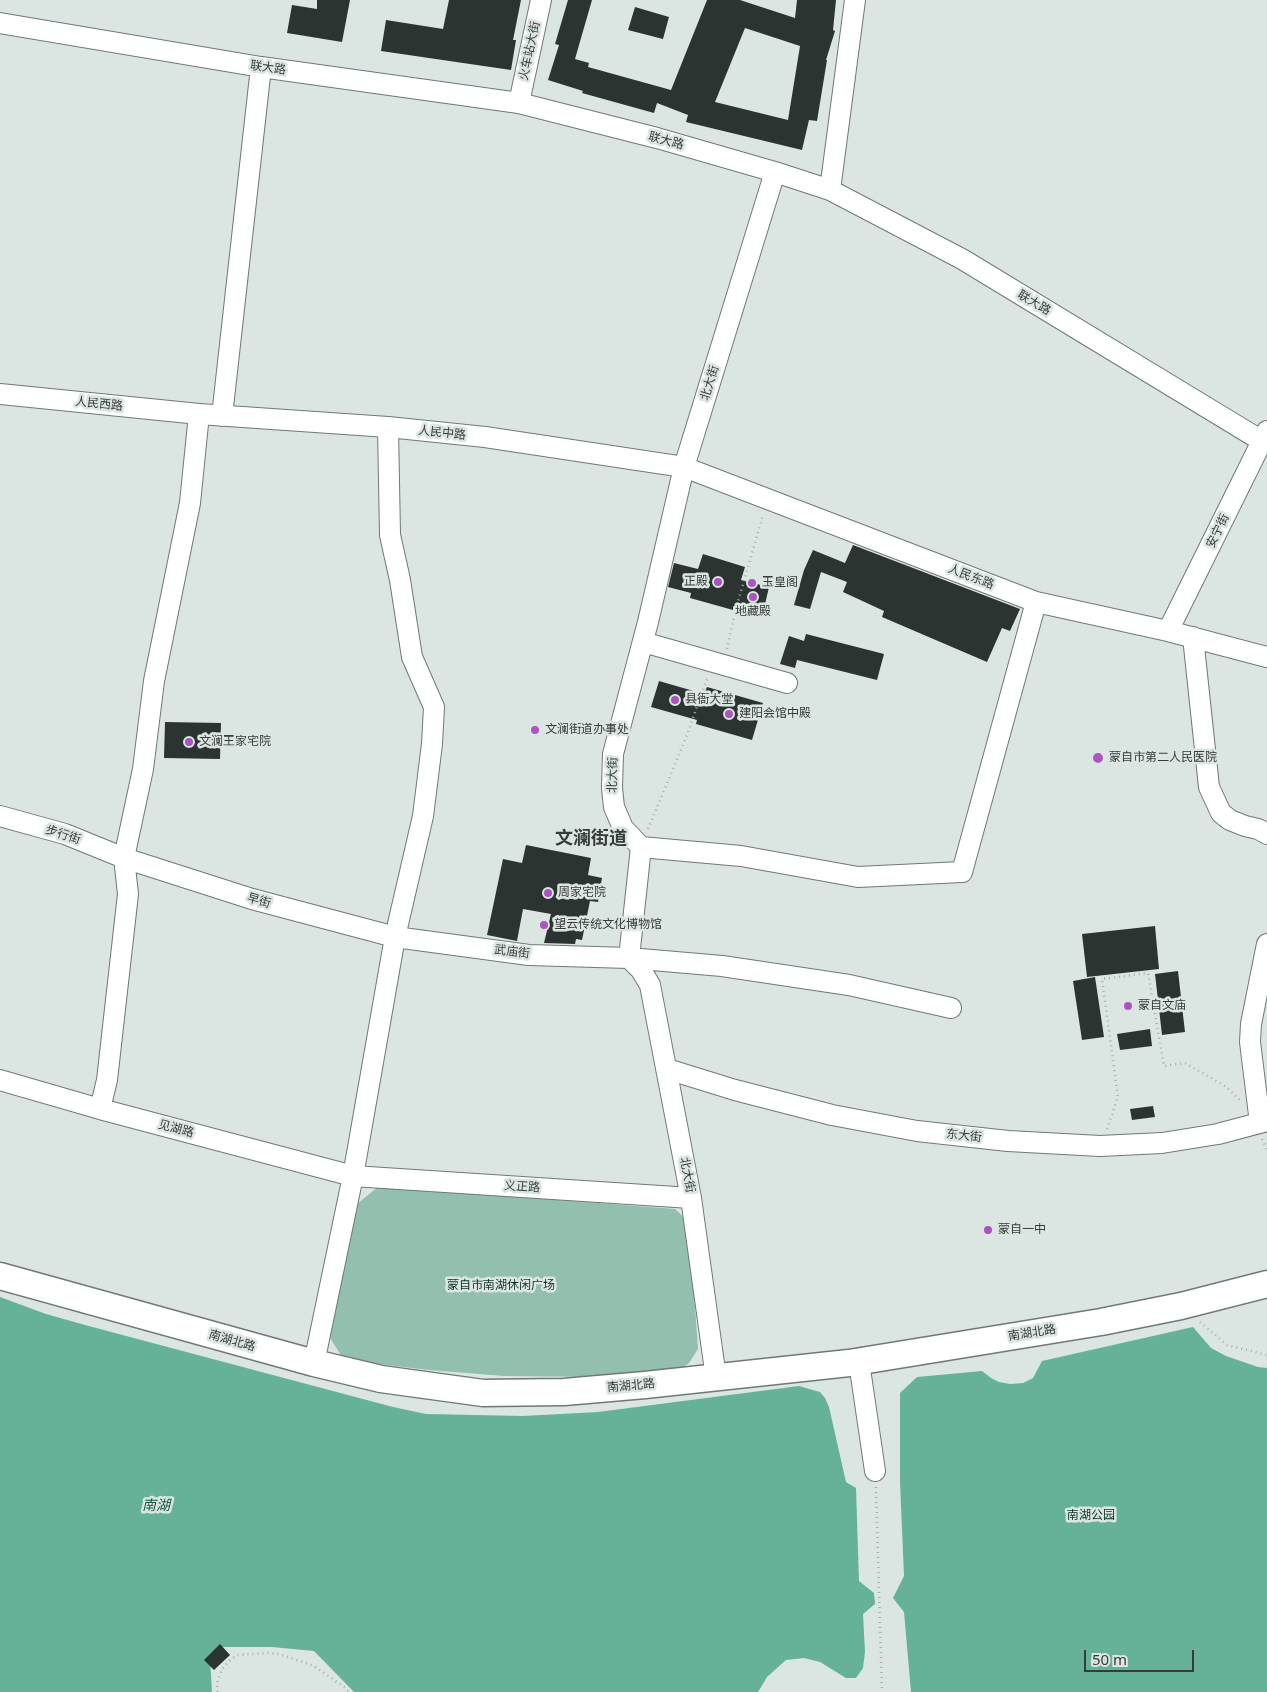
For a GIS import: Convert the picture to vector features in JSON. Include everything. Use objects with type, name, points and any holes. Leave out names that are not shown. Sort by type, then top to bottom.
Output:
[{"type":"main road","name":"南湖北路","points":[[0,1276],[314,1364],[381,1379],[483,1393],[564,1392],[859,1362],[1101,1322],[1181,1306],[1267,1284]]},
{"type":"street","name":"火车站大街","points":[[519,103],[541,0]]},
{"type":"street","points":[[830,190],[856,0]]},
{"type":"street","name":"联大路","points":[[0,23],[261,67],[519,103],[657,138],[830,190],[962,259],[1265,439]]},
{"type":"street","points":[[222,416],[261,67]]},
{"type":"street","name":"北大街","points":[[640,847],[623,828],[614,807],[612,788],[613,754],[643,642],[684,467],[774,172]]},
{"type":"street","name":"人民西路","points":[[0,394],[199,414]]},
{"type":"street","points":[[100,1109],[106,1080],[128,894],[124,858],[143,769],[154,681],[190,503],[199,414]]},
{"type":"street","name":"人民中路","points":[[199,414],[388,427],[484,437],[684,467]]},
{"type":"street","points":[[314,1364],[353,1176],[395,937],[423,816],[432,744],[434,707],[412,657],[400,580],[390,535],[388,427]]},
{"type":"street","name":"安宁街","points":[[1168,631],[1265,439]]},
{"type":"street","name":"人民东路","points":[[684,467],[1036,602],[1168,631],[1267,657]]},
{"type":"street","points":[[629,958],[640,847],[741,856],[858,877],[962,872],[1036,602]]},
{"type":"street","points":[[1193,638],[1209,788],[1221,813],[1230,820],[1267,834]]},
{"type":"street","points":[[643,642],[787,683]]},
{"type":"street","name":"步行街","points":[[0,816],[65,834],[124,858]]},
{"type":"street","name":"早街","points":[[124,858],[252,899],[395,937]]},
{"type":"street","name":"武庙街","points":[[395,937],[529,955],[629,958],[722,966],[849,985],[951,1008]]},
{"type":"street","points":[[1263,1122],[1250,1042],[1251,1024],[1267,944]]},
{"type":"street","name":"北大街","points":[[629,958],[641,970],[650,984],[691,1198],[716,1378]]},
{"type":"street","name":"东大街","points":[[667,1069],[735,1090],[832,1115],[917,1131],[1008,1141],[1093,1146],[1162,1143],[1218,1134],[1263,1122]]},
{"type":"street","name":"见湖路","points":[[0,1080],[100,1109],[353,1176]]},
{"type":"street","name":"义正路","points":[[353,1176],[691,1198]]},
{"type":"street","points":[[859,1362],[875,1470]]},
{"type":"path","points":[[1093,1146],[1106,1131],[1118,1097],[1102,979],[1148,973],[1164,1066],[1185,1063],[1225,1086],[1245,1104]]},
{"type":"path","points":[[1181,1306],[1228,1345],[1267,1355]]},
{"type":"path","points":[[875,1470],[882,1692]]},
{"type":"path","points":[[217,1692],[217,1683],[222,1669],[229,1660],[237,1655],[268,1653],[279,1654],[314,1666],[344,1687],[348,1692]]},
{"type":"green space","name":"蒙自市南湖休闲广场","points":[[379,1186],[675,1209],[689,1222],[698,1349],[689,1363],[676,1372],[600,1377],[504,1376],[344,1360],[330,1338],[357,1204]]},
{"type":"water","name":"南湖","points":[[0,1297],[46,1314],[85,1325],[393,1407],[426,1414],[523,1416],[598,1412],[799,1386],[820,1392],[829,1407],[846,1482],[856,1488],[859,1581],[874,1593],[875,1604],[863,1614],[865,1652],[863,1668],[856,1678],[846,1678],[820,1662],[804,1658],[786,1660],[767,1677],[758,1692],[354,1692],[314,1651],[272,1647],[223,1647],[210,1656],[212,1692],[0,1692]]},
{"type":"water","points":[[1193,1327],[1211,1348],[1226,1356],[1258,1367],[1267,1368],[1267,1692],[911,1692],[904,1612],[893,1598],[904,1576],[900,1482],[900,1393],[917,1377],[982,1371],[999,1382],[1010,1384],[1023,1383],[1033,1378],[1042,1361]]},
{"type":"building","points":[[317,0],[350,0],[342,42],[287,33],[292,5],[317,9]]},
{"type":"building","points":[[449,0],[521,0],[513,40],[516,40],[511,70],[381,51],[386,20],[443,29]]},
{"type":"building","points":[[568,0],[592,0],[575,59],[589,63],[588,67],[671,90],[707,0],[740,0],[795,18],[797,0],[836,0],[833,30],[835,31],[826,60],[817,121],[809,120],[802,150],[686,122],[688,115],[657,103],[654,113],[582,93],[583,91],[548,80],[559,45],[555,44]],"holes":[[[745,28],[800,46],[788,120],[715,102]]]},
{"type":"building","points":[[635,7],[669,17],[663,39],[628,30]]},
{"type":"building","points":[[853,545],[1020,609],[1010,631],[1002,628],[987,662],[882,617],[884,611],[843,592],[847,582],[821,572],[810,609],[794,605],[804,570],[813,550],[845,563]]},
{"type":"building","points":[[703,554],[745,567],[741,580],[769,587],[763,613],[734,606],[733,610],[690,598],[691,593],[668,587],[674,563],[698,569]]},
{"type":"building","points":[[806,634],[884,654],[877,680],[797,660],[795,668],[780,664],[789,636],[804,641]]},
{"type":"building","name":"建阳会馆中殿","points":[[659,681],[704,694],[707,687],[763,703],[752,740],[696,724],[697,720],[651,707]]},
{"type":"building","name":"文澜王家宅院","points":[[165,722],[221,723],[220,759],[164,758]]},
{"type":"building","name":"周家宅院","points":[[526,845],[591,858],[588,875],[602,878],[598,902],[590,901],[582,940],[576,939],[575,944],[544,943],[551,914],[523,909],[517,941],[487,935],[503,859],[522,863]]},
{"type":"building","points":[[1155,926],[1159,969],[1087,977],[1082,934]]},
{"type":"building","points":[[1178,971],[1185,1032],[1162,1035],[1155,974]]},
{"type":"building","points":[[1095,977],[1104,1037],[1082,1040],[1073,981]]},
{"type":"building","points":[[1150,1029],[1152,1046],[1120,1050],[1117,1034]]},
{"type":"building","points":[[1153,1106],[1155,1117],[1132,1120],[1130,1109]]},
{"type":"building","points":[[220,1644],[230,1655],[214,1670],[204,1660]]},
{"type":"place","name":"正殿","points":[[718,582]]},
{"type":"place","name":"玉皇阁","points":[[752,583]]},
{"type":"place","name":"地藏殿","points":[[753,597]]},
{"type":"place","name":"县衙大堂","points":[[675,700]]},
{"type":"place","name":"建阳会馆中殿","points":[[729,714]]},
{"type":"place","name":"文澜街道办事处","points":[[535,730]]},
{"type":"place","name":"文澜王家宅院","points":[[189,742]]},
{"type":"place","name":"蒙自市第二人民医院","points":[[1098,758]]},
{"type":"place","name":"周家宅院","points":[[548,893]]},
{"type":"place","name":"望云传统文化博物馆","points":[[544,925]]},
{"type":"place","name":"蒙自文庙","points":[[1128,1006]]},
{"type":"place","name":"蒙自一中","points":[[988,1230]]},
{"type":"district","name":"文澜街道","points":[[591,839]]},
{"type":"park label","name":"南湖公园","points":[[1091,1516]]}]
